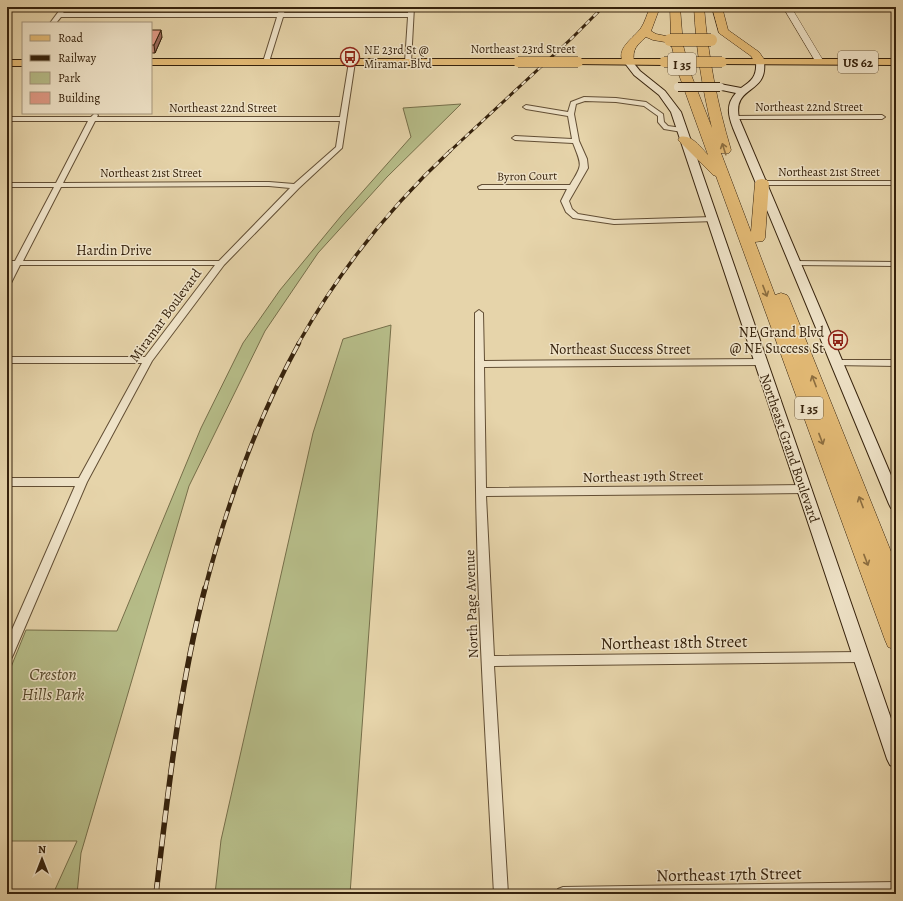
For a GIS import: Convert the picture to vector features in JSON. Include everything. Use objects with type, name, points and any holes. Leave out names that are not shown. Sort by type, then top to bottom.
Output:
[{"type":"highway","points":[[628,62],[627,51],[630,45],[644,31],[655,7]]},
{"type":"highway","name":"I 35","points":[[675,7],[677,45],[684,72],[896,640]]},
{"type":"highway","name":"I 35","points":[[699,7],[701,46],[717,125],[726,154],[896,591]]},
{"type":"highway","points":[[717,7],[721,28],[726,34],[754,54],[760,62]]},
{"type":"highway","points":[[644,31],[657,38],[670,40],[722,40],[725,38],[726,34]]},
{"type":"highway","points":[[683,135],[722,176]]},
{"type":"highway","points":[[758,238],[762,183]]},
{"type":"main road","name":"Northeast 23rd Street","points":[[152,62],[896,62]]},
{"type":"main road","name":"Northeast Grand Boulevard","points":[[628,62],[631,68],[657,88],[670,102],[676,112],[896,759]]},
{"type":"main road","points":[[760,62],[762,69],[757,81],[751,87],[742,91],[736,98],[733,106],[735,118],[837,363],[893,490],[896,504]]},
{"type":"main road","points":[[7,63],[22,63]]},
{"type":"main road","points":[[657,88],[720,87],[742,91]]},
{"type":"street","points":[[54,22],[65,7]]},
{"type":"street","points":[[266,62],[283,7]]},
{"type":"street","points":[[408,62],[412,7]]},
{"type":"street","points":[[787,7],[820,62]]},
{"type":"street","points":[[59,15],[411,15]]},
{"type":"street","name":"Miramar Boulevard","points":[[7,655],[82,482],[148,360],[221,263],[296,186],[339,148],[352,62]]},
{"type":"street","points":[[683,135],[666,128],[661,122],[661,115],[646,104],[616,100],[584,99],[573,103],[571,114],[576,141],[583,158],[584,168],[565,201],[569,210],[576,216],[614,222],[712,219]]},
{"type":"street","points":[[526,107],[571,114]]},
{"type":"street","points":[[7,283],[94,116]]},
{"type":"street","name":"Northeast 22nd Street","points":[[7,119],[94,116],[344,119]]},
{"type":"street","name":"Northeast 22nd Street","points":[[735,118],[882,117]]},
{"type":"street","points":[[515,138],[576,141]]},
{"type":"street","name":"Northeast 21st Street","points":[[762,183],[896,184]]},
{"type":"street","name":"Northeast 21st Street","points":[[7,185],[268,184],[296,186]]},
{"type":"street","name":"Byron Court","points":[[482,187],[572,187]]},
{"type":"street","name":"Hardin Drive","points":[[7,263],[221,263]]},
{"type":"street","points":[[796,263],[896,264]]},
{"type":"street","name":"North Page Avenue","points":[[478,313],[481,492],[488,661],[501,894]]},
{"type":"street","points":[[7,360],[148,360]]},
{"type":"street","name":"Northeast Success Street","points":[[479,364],[761,362]]},
{"type":"street","points":[[837,363],[896,363]]},
{"type":"street","points":[[7,482],[82,482]]},
{"type":"street","name":"Northeast 19th Street","points":[[481,492],[804,489]]},
{"type":"street","name":"Northeast 18th Street","points":[[488,661],[861,657]]},
{"type":"street","name":"Northeast 17th Street","points":[[562,894],[896,889]]},
{"type":"green space","name":"Creston Hills Park","points":[[461,104],[387,177],[318,253],[265,331],[189,486],[81,853],[77,894],[53,894],[77,841],[7,841],[7,677],[26,630],[117,631],[201,428],[243,343],[280,290],[341,216],[411,137],[403,108]]},
{"type":"green space","points":[[391,325],[350,894],[215,894],[221,840],[313,433],[343,339]]},
{"type":"building","points":[[152,30],[161,30],[154,45],[152,45]]},
{"type":"railway","points":[[449,152],[572,38],[603,7]]},
{"type":"railway","points":[[298,344],[330,291],[366,242],[406,195],[449,152]]},
{"type":"railway","points":[[205,589],[223,526],[244,463],[269,402],[299,343]]},
{"type":"railway","points":[[156,894],[181,702],[205,588]]},
{"type":"place","name":"NE 23rd St @ Miramar Blvd","points":[[350,57]]},
{"type":"place","name":"NE Grand Blvd @ NE Success St","points":[[838,340]]}]
